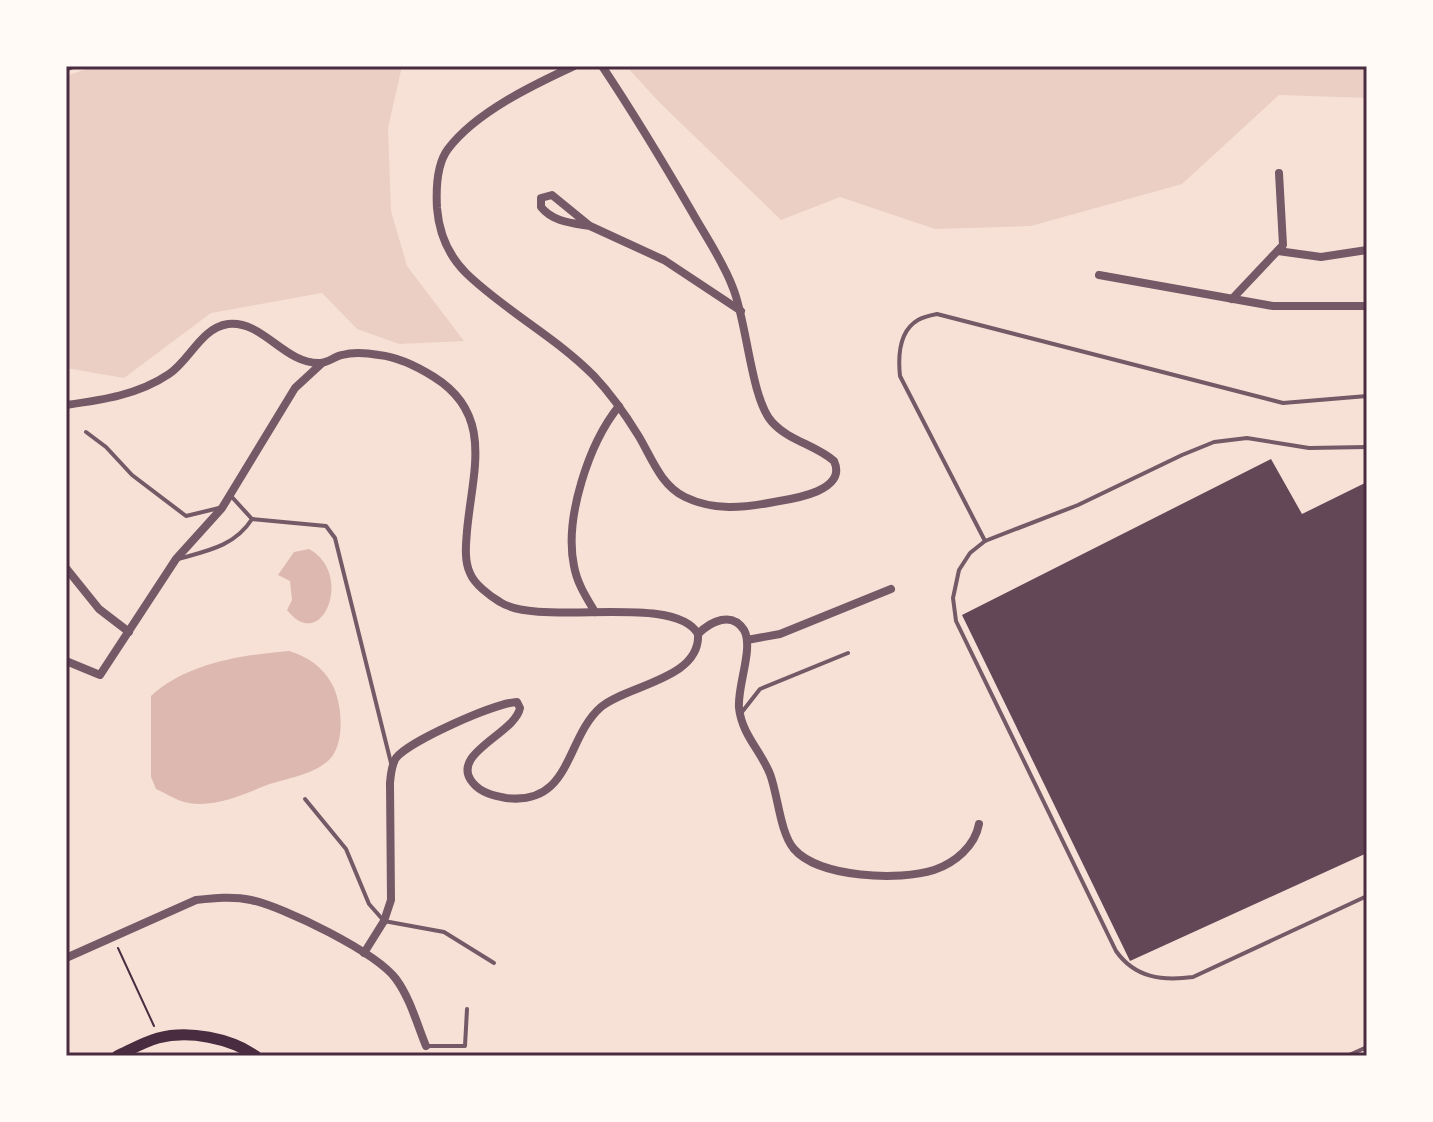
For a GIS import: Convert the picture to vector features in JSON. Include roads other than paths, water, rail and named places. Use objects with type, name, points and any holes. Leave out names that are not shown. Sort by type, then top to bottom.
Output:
[{"type":"main road","points":[[117,1056],[159,1038],[187,1036],[216,1039],[256,1056]]},
{"type":"street","points":[[574,66],[529,87],[474,125],[447,150],[438,174],[436,195],[444,243],[460,266],[587,369],[619,406],[666,482],[681,495],[701,504],[726,508],[819,491],[835,478],[837,468],[834,461],[785,433],[765,411],[759,396],[742,311],[724,268],[640,123],[602,66]]},
{"type":"street","points":[[1232,299],[1283,245],[1279,173]]},
{"type":"street","points":[[590,226],[552,195],[544,196],[540,202],[543,211],[559,220],[590,226],[664,260],[742,311]]},
{"type":"street","points":[[1278,251],[1321,257],[1367,250]]},
{"type":"street","points":[[1099,275],[1273,306],[1367,306]]},
{"type":"street","points":[[66,405],[112,399],[147,386],[172,373],[215,327],[227,324],[243,324],[293,357],[321,364]]},
{"type":"street","points":[[66,661],[100,675],[176,559],[222,508],[295,388],[321,364],[343,354],[380,355],[416,366],[444,384],[466,408],[476,432],[466,541],[470,574],[485,591],[503,604],[526,611],[655,615],[683,620],[698,634]]},
{"type":"street","points":[[595,612],[580,586],[573,564],[573,536],[583,476],[592,449],[619,406]]},
{"type":"street","points":[[66,568],[99,609],[129,632]]},
{"type":"street","points":[[747,640],[780,634],[891,589]]},
{"type":"street","points":[[364,953],[384,921],[391,900],[392,768],[397,757],[431,735],[492,708],[517,702],[520,708],[518,717],[476,751],[469,763],[468,775],[484,792],[515,799],[535,795],[551,787],[562,775],[589,720],[600,708],[611,699],[655,682],[679,667],[695,650],[698,634],[714,621],[734,620],[742,627],[747,640],[739,693],[743,728],[769,770],[792,848],[805,858],[826,868],[857,876],[933,870],[956,859],[972,843],[979,824]]},
{"type":"street","points":[[66,958],[196,900],[249,899],[270,905],[381,964],[399,983],[426,1046]]},
{"type":"lane","points":[[985,541],[900,376],[898,356],[904,337],[917,320],[937,314],[1283,403],[1367,396]]},
{"type":"lane","points":[[86,432],[106,447],[132,475],[186,516],[222,508]]},
{"type":"lane","points":[[1367,447],[1309,448],[1247,438],[1214,442],[1042,521],[985,541],[970,553],[959,570],[953,598],[956,621],[1125,964],[1138,973],[1170,980],[1193,977],[1367,896]]},
{"type":"lane","points":[[230,494],[252,519],[326,526],[335,538],[392,768]]},
{"type":"lane","points":[[176,559],[219,547],[243,533],[252,519]]},
{"type":"lane","points":[[740,714],[748,708],[760,689],[848,653]]},
{"type":"lane","points":[[305,799],[346,849],[369,904],[384,921],[444,932],[494,963]]},
{"type":"lane","points":[[426,1046],[465,1046],[467,1009]]},
{"type":"lane","points":[[1347,1056],[1367,1047]]}]
